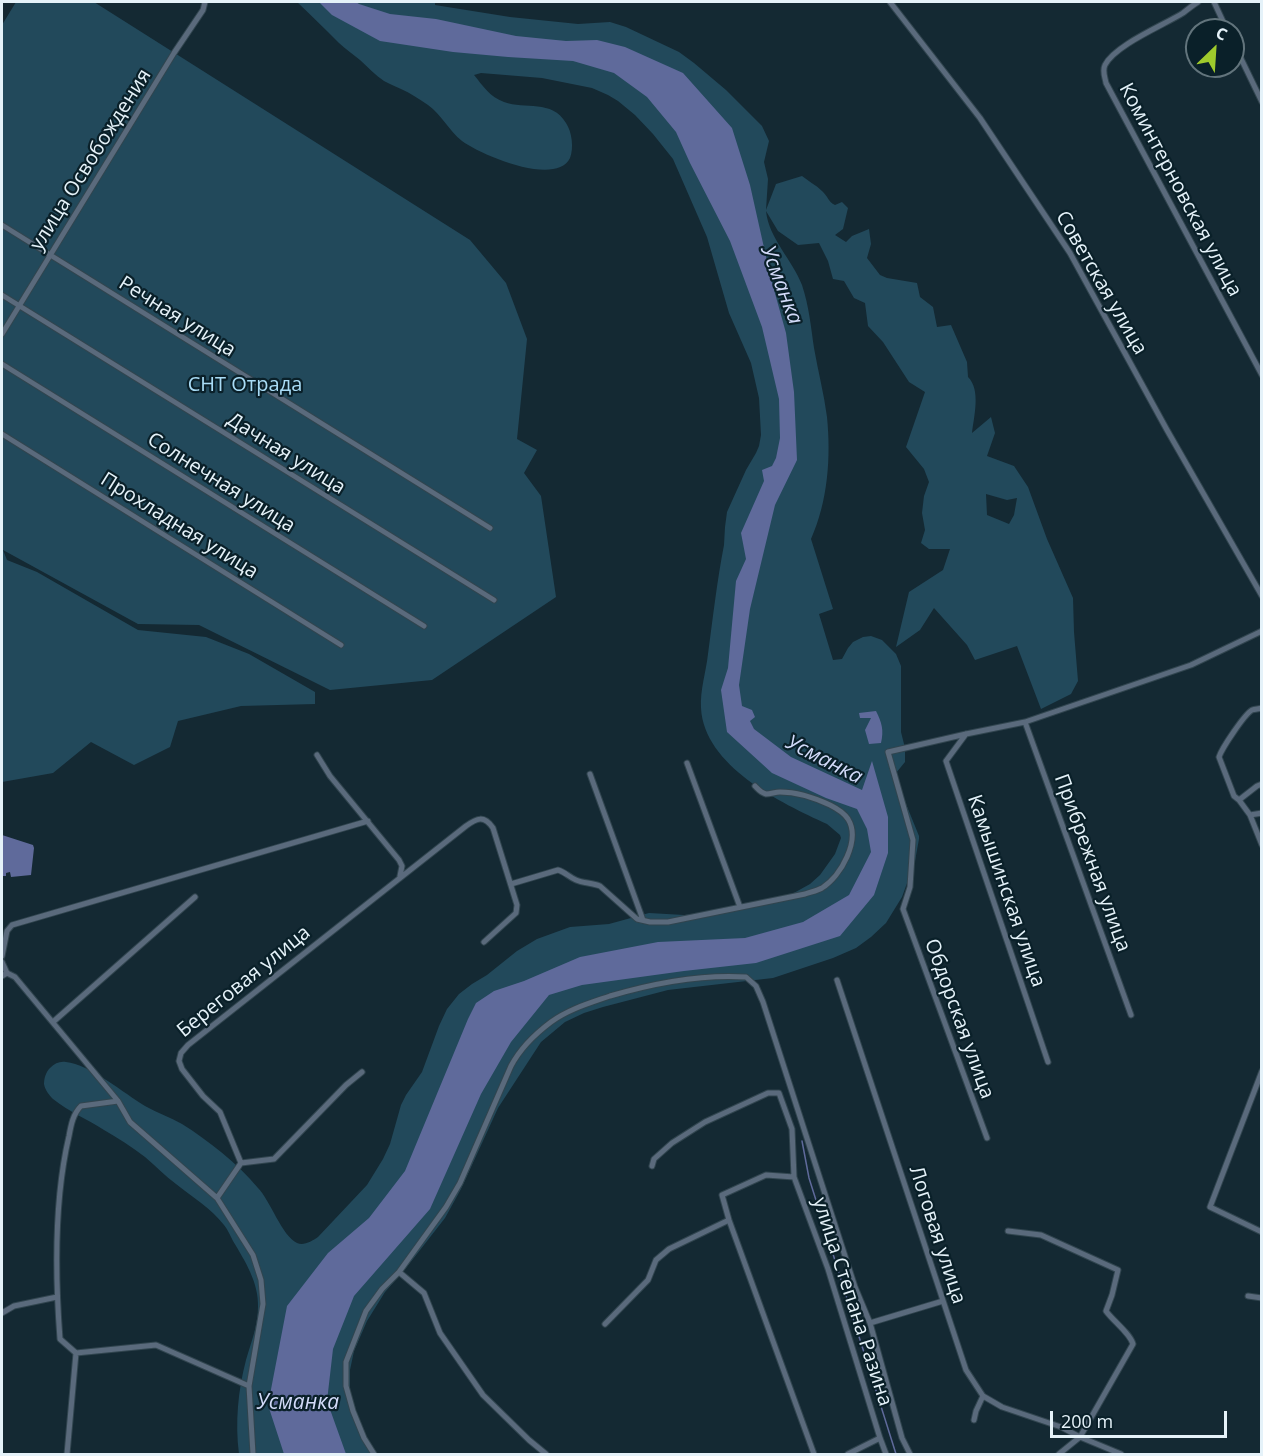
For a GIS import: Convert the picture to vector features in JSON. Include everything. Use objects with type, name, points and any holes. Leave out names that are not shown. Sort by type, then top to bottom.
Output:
[{"type":"street","name":"улица Освобождения","points":[[2,334],[206,2]]},
{"type":"street","name":"Советская улица","points":[[890,2],[980,118],[1070,253],[1172,440],[1262,596]]},
{"type":"street","name":"Коминтерновская улица","points":[[1198,2],[1114,54],[1103,71],[1106,83],[1262,375]]},
{"type":"street","points":[[1214,2],[1221,18]]},
{"type":"street","points":[[1245,67],[1262,102]]},
{"type":"street","name":"Речная улица","points":[[2,225],[490,528]]},
{"type":"street","name":"Дачная улица","points":[[2,295],[494,600]]},
{"type":"street","name":"Солнечная улица","points":[[2,364],[424,626]]},
{"type":"street","name":"Прохладная улица","points":[[2,434],[341,645]]},
{"type":"street","points":[[966,734],[1025,722],[1191,665],[1262,632]]},
{"type":"street","points":[[1262,708],[1251,711],[1222,749],[1219,757],[1234,795],[1250,815],[1262,845]]},
{"type":"street","name":"Прибрежная улица","points":[[1025,722],[1131,1015]]},
{"type":"street","name":"Обдорская улица","points":[[966,734],[888,752],[913,840],[910,888],[903,909],[987,1138]]},
{"type":"street","name":"Камышинская улица","points":[[966,734],[946,760],[1048,1062]]},
{"type":"street","points":[[317,755],[330,776],[399,860],[402,866],[399,878]]},
{"type":"street","points":[[687,763],[740,907]]},
{"type":"street","points":[[590,774],[644,921]]},
{"type":"street","points":[[1239,800],[1262,784]]},
{"type":"street","points":[[511,884],[558,870],[579,881],[600,886],[637,919],[650,922],[668,922],[805,894],[822,888],[835,877],[852,844],[849,819],[828,804],[802,795],[779,792],[766,794],[755,786]]},
{"type":"street","points":[[1250,815],[1262,813]]},
{"type":"street","points":[[399,878],[474,820],[483,819],[489,822],[493,828],[517,905],[516,913],[484,942]]},
{"type":"street","points":[[2,956],[7,931],[12,925],[368,821]]},
{"type":"street","name":"Береговая улица","points":[[240,1163],[220,1112],[203,1096],[182,1069],[179,1061],[181,1053],[188,1045],[399,878]]},
{"type":"street","points":[[53,1022],[195,897]]},
{"type":"street","points":[[2,962],[4,974],[15,977],[118,1101],[130,1122],[217,1198],[253,1255],[261,1280],[263,1304],[249,1386],[253,1455]]},
{"type":"street","points":[[374,1455],[352,1411],[346,1386],[346,1362],[366,1311],[382,1289],[399,1272],[446,1207],[460,1182],[517,1055],[552,1022],[587,1003],[627,991],[705,977],[746,977],[756,986],[763,1002],[855,1287],[870,1323],[902,1437],[910,1455]]},
{"type":"street","name":"Логовая улица","points":[[837,980],[966,1370],[983,1396],[1002,1407],[1061,1427],[1121,1455]]},
{"type":"street","points":[[1262,1071],[1210,1208],[1262,1232]]},
{"type":"street","points":[[217,1198],[240,1163],[274,1159],[346,1085],[362,1072]]},
{"type":"street","name":"улица Степана Разина","points":[[652,1166],[654,1159],[672,1143],[705,1122],[768,1093],[779,1093],[792,1129],[794,1177],[828,1269],[886,1455]]},
{"type":"street","points":[[118,1101],[81,1107],[77,1110],[62,1166],[58,1219],[57,1297],[60,1339],[76,1353],[156,1345],[249,1386]]},
{"type":"street","name":"улица Степана Разина","points":[[794,1177],[766,1175],[722,1196],[814,1455]]},
{"type":"street","points":[[605,1324],[648,1280],[656,1260],[669,1249],[729,1220]]},
{"type":"street","points":[[1008,1231],[1041,1234],[1118,1270],[1106,1311],[1128,1334],[1133,1344],[1080,1437],[1059,1455]]},
{"type":"street","points":[[399,1272],[424,1293],[440,1333],[483,1395],[546,1455]]},
{"type":"street","points":[[1248,1296],[1262,1298]]},
{"type":"street","points":[[2,1313],[14,1306],[57,1297]]},
{"type":"street","points":[[870,1323],[943,1301]]},
{"type":"street","points":[[67,1455],[76,1353]]},
{"type":"street","points":[[974,1420],[983,1396]]},
{"type":"street","name":"улица Степана Разина","points":[[848,1455],[880,1438]]},
{"type":"green space","name":"СНТ Отрада","points":[[16,2],[94,2],[470,240],[506,283],[527,339],[517,439],[537,450],[524,473],[541,496],[556,597],[432,680],[330,690],[199,625],[138,624],[3,550],[7,560],[37,572],[138,630],[206,637],[249,654],[315,692],[315,704],[241,706],[178,721],[170,747],[134,765],[91,742],[53,773],[2,782],[2,25]]},
{"type":"green space","points":[[297,2],[435,2],[435,5],[510,17],[578,24],[610,22],[679,52],[726,90],[762,126],[769,141],[764,162],[768,179],[766,210],[776,184],[802,176],[820,189],[833,204],[842,202],[848,208],[843,229],[835,235],[846,242],[852,236],[869,229],[871,244],[867,258],[880,275],[917,283],[920,297],[933,307],[937,327],[951,325],[967,362],[968,377],[976,396],[972,433],[991,417],[995,433],[987,456],[1014,466],[1028,487],[1047,539],[1073,598],[1078,681],[1071,694],[1041,709],[1017,646],[975,660],[967,645],[934,608],[920,630],[896,647],[909,592],[943,570],[950,549],[929,549],[921,543],[925,530],[922,513],[924,496],[929,482],[924,469],[906,447],[925,392],[909,382],[883,342],[868,326],[865,303],[854,298],[844,281],[833,279],[828,261],[819,243],[798,245],[778,231],[766,211],[771,231],[802,285],[827,417],[829,448],[827,479],[821,510],[811,539],[833,609],[819,614],[833,660],[842,659],[853,642],[871,636],[882,640],[896,654],[901,666],[901,732],[905,748],[905,762],[896,773],[919,836],[915,861],[902,897],[886,923],[856,948],[773,978],[668,990],[603,1007],[565,1022],[541,1042],[498,1108],[461,1189],[445,1218],[385,1292],[367,1321],[354,1351],[350,1370],[350,1400],[372,1454],[239,1454],[237,1419],[239,1395],[258,1314],[256,1289],[246,1264],[225,1227],[207,1208],[135,1150],[53,1099],[44,1084],[49,1070],[62,1062],[85,1068],[145,1106],[192,1131],[241,1170],[263,1194],[286,1233],[297,1243],[305,1243],[318,1237],[367,1185],[390,1144],[401,1105],[422,1072],[447,1009],[459,994],[472,984],[537,939],[570,927],[609,924],[649,913],[698,914],[792,894],[810,884],[820,875],[835,854],[841,838],[827,824],[788,805],[748,780],[715,748],[705,729],[701,694],[727,512],[759,446],[761,435],[759,398],[751,363],[729,313],[707,237],[673,159],[635,115],[608,95],[592,88],[542,78],[481,73],[474,75],[487,91],[504,102],[546,108],[560,116],[568,127],[572,145],[570,158],[562,166],[550,170],[518,166],[485,154],[462,141],[428,105],[381,79],[341,45]],"holes":[[[986,494],[1007,500],[1017,498],[1014,515],[1009,524],[987,515]]]},
{"type":"water","name":"Усманка","points":[[319,2],[356,2],[390,14],[436,19],[516,36],[566,41],[597,40],[625,47],[683,73],[732,128],[750,185],[771,279],[786,333],[794,392],[797,460],[775,505],[750,609],[739,685],[742,706],[752,710],[755,717],[750,721],[754,729],[791,757],[862,790],[872,761],[888,817],[888,853],[874,895],[840,936],[756,963],[582,985],[549,995],[511,1042],[481,1094],[430,1209],[354,1296],[333,1349],[327,1401],[346,1454],[284,1454],[268,1405],[287,1306],[328,1253],[369,1218],[405,1171],[476,1003],[494,991],[580,957],[658,942],[745,938],[803,922],[849,895],[871,852],[867,829],[857,809],[826,798],[772,773],[727,732],[721,690],[728,668],[736,581],[746,559],[741,533],[764,481],[762,470],[772,466],[776,458],[780,438],[779,399],[762,327],[730,241],[676,132],[647,97],[614,73],[573,61],[453,52],[380,41],[332,15]]},
{"type":"water","points":[[876,711],[882,727],[881,743],[869,744],[865,730],[871,718],[860,718],[859,713]]},
{"type":"water","points":[[2,835],[33,845],[31,875],[11,877],[10,872],[2,876]]},
{"type":"waterway","points":[[802,1141],[809,1178],[896,1454]]}]
